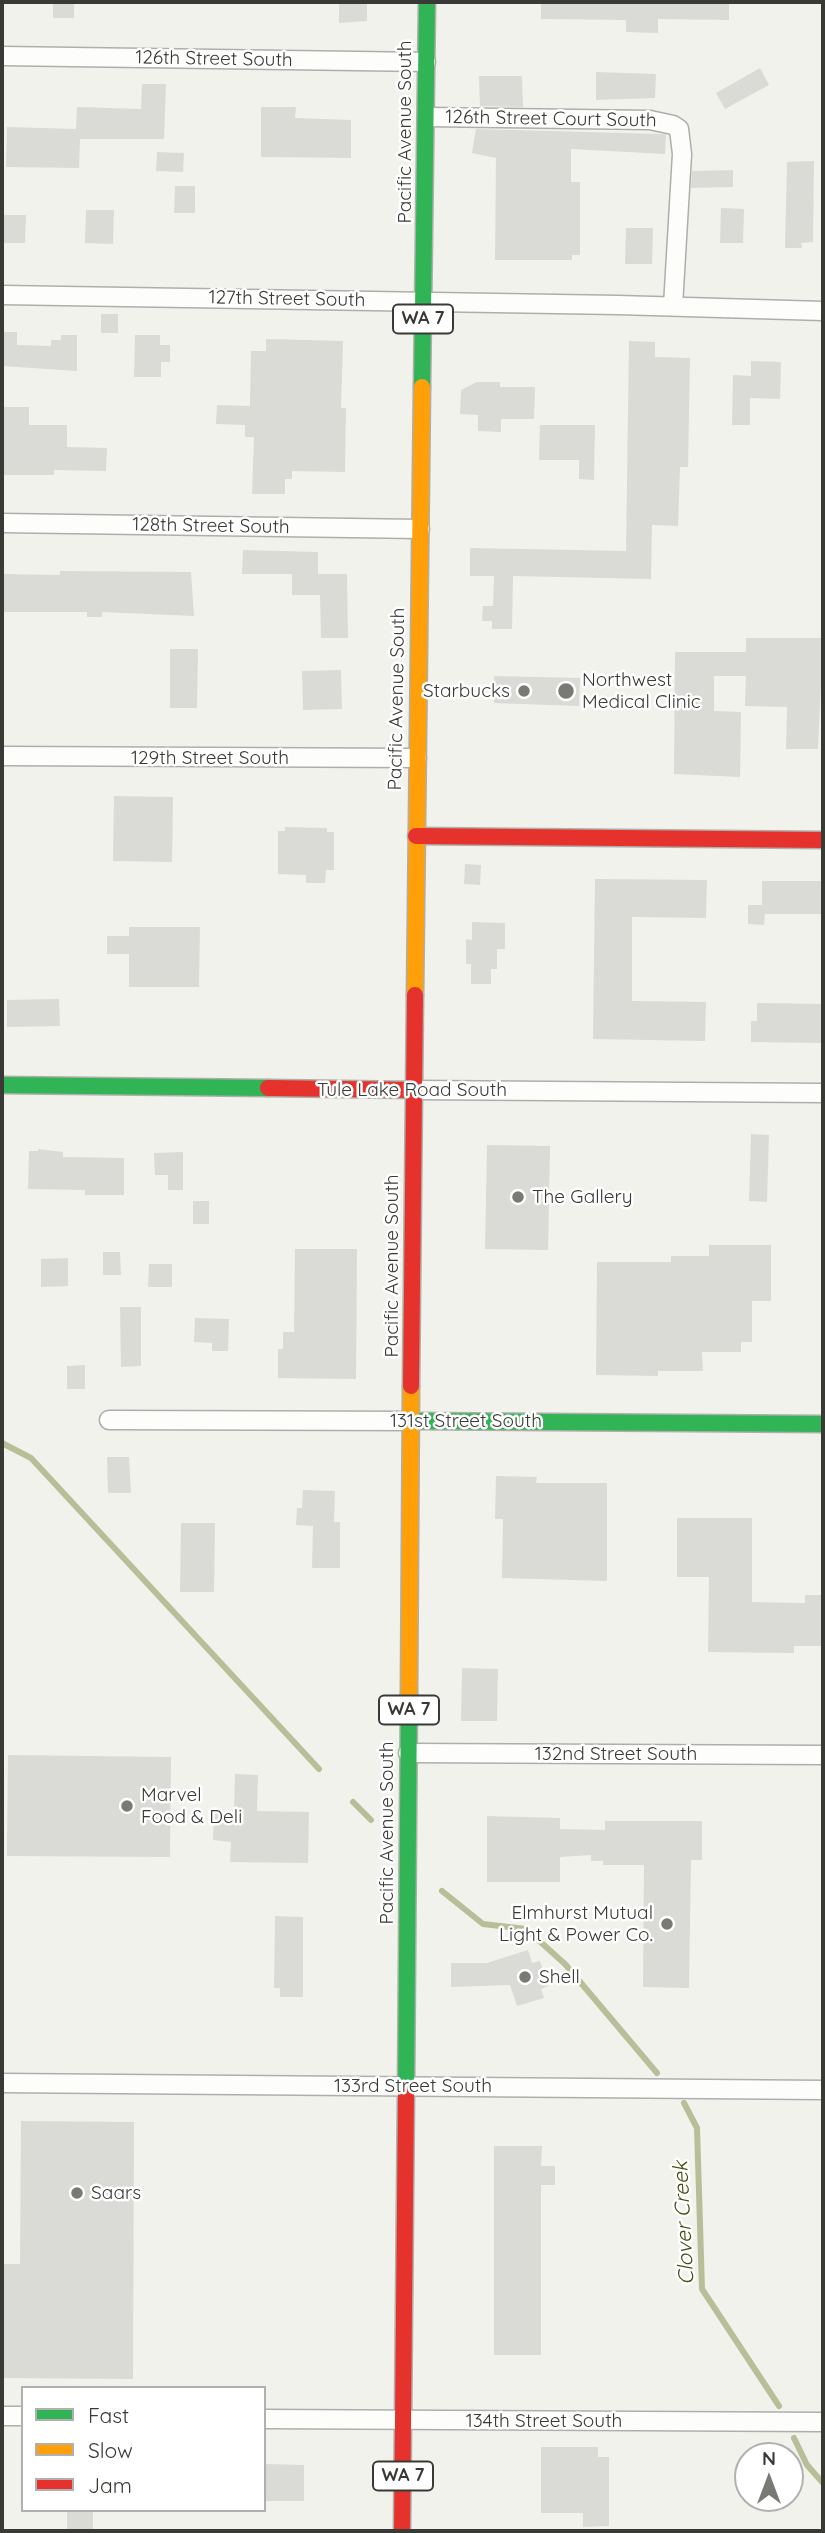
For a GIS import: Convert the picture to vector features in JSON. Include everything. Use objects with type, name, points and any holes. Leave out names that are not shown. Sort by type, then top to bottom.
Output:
[{"type":"main road","name":"Pacific Avenue South","points":[[402,2531],[416,836],[427,2]]},
{"type":"main road","points":[[416,836],[823,839]]},
{"type":"main road","name":"Tule Lake Road South","points":[[2,1085],[414,1090]]},
{"type":"main road","name":"131st Street South","points":[[411,1421],[823,1424]]},
{"type":"street","name":"126th Street South","points":[[2,56],[426,61]]},
{"type":"street","name":"126th Street Court South","points":[[427,117],[650,120],[679,129],[681,154],[673,306]]},
{"type":"street","name":"127th Street South","points":[[2,295],[673,306],[823,312]]},
{"type":"street","name":"128th Street South","points":[[2,523],[420,529]]},
{"type":"street","name":"129th Street South","points":[[2,756],[417,758]]},
{"type":"street","name":"Tule Lake Road South","points":[[414,1090],[823,1093]]},
{"type":"street","name":"131st Street South","points":[[109,1420],[411,1421]]},
{"type":"street","name":"132nd Street South","points":[[408,1753],[823,1755]]},
{"type":"street","name":"133rd Street South","points":[[2,2083],[823,2090]]},
{"type":"street","points":[[2,2416],[21,2416]]},
{"type":"street","name":"134th Street South","points":[[266,2419],[823,2422]]},
{"type":"building","points":[[53,2],[74,2],[74,18],[53,18]]},
{"type":"building","points":[[339,2],[367,3],[367,21],[339,23]]},
{"type":"building","points":[[541,2],[729,2],[729,20],[658,19],[658,33],[626,32],[626,20],[541,19]]},
{"type":"building","points":[[760,68],[769,85],[725,109],[716,93]]},
{"type":"building","points":[[596,72],[656,74],[655,98],[596,100]]},
{"type":"building","points":[[479,76],[522,76],[523,107],[480,106]]},
{"type":"building","points":[[142,84],[166,84],[164,139],[80,139],[79,168],[6,167],[7,127],[76,129],[77,107],[141,109]]},
{"type":"building","points":[[261,107],[296,107],[295,118],[351,120],[351,158],[261,157]]},
{"type":"building","points":[[476,129],[662,134],[666,135],[665,154],[571,149],[571,182],[580,182],[580,255],[572,255],[572,260],[495,260],[496,158],[472,153]]},
{"type":"building","points":[[157,152],[184,153],[183,172],[156,171]]},
{"type":"building","points":[[814,161],[813,242],[801,243],[802,248],[785,248],[787,162]]},
{"type":"building","points":[[733,170],[733,187],[691,188],[692,171]]},
{"type":"building","points":[[175,186],[195,186],[195,213],[174,213]]},
{"type":"building","points":[[721,208],[744,209],[743,243],[720,243]]},
{"type":"building","points":[[86,210],[114,210],[113,244],[85,243]]},
{"type":"building","points":[[2,215],[26,215],[25,243],[2,243]]},
{"type":"building","points":[[626,228],[653,228],[652,264],[625,264]]},
{"type":"building","points":[[101,314],[118,314],[118,333],[101,333]]},
{"type":"building","points":[[2,332],[17,332],[17,345],[51,346],[51,340],[61,340],[61,335],[77,335],[77,371],[2,366]]},
{"type":"building","points":[[135,335],[160,335],[160,345],[170,345],[170,362],[161,362],[161,377],[134,377]]},
{"type":"building","points":[[266,339],[343,341],[341,408],[346,408],[345,472],[292,471],[292,479],[285,479],[285,494],[252,494],[254,437],[245,437],[245,425],[216,424],[217,405],[250,406],[251,351],[266,351]]},
{"type":"building","points":[[629,341],[655,342],[655,357],[690,358],[688,467],[680,467],[678,526],[652,525],[651,579],[513,576],[512,629],[492,629],[492,621],[482,621],[483,606],[493,606],[494,576],[470,576],[470,548],[626,551]]},
{"type":"building","points":[[751,361],[781,362],[780,399],[750,398],[750,425],[732,425],[733,375],[751,376]]},
{"type":"building","points":[[477,382],[500,382],[500,387],[535,387],[534,419],[501,419],[501,432],[478,431],[478,415],[460,414],[461,390]]},
{"type":"building","points":[[4,407],[29,407],[29,425],[67,425],[67,447],[107,448],[106,471],[54,470],[54,475],[2,475]]},
{"type":"building","points":[[540,425],[595,425],[594,480],[579,479],[579,460],[539,460]]},
{"type":"building","points":[[243,550],[318,552],[318,574],[347,574],[348,638],[321,638],[320,595],[292,595],[292,574],[242,574]]},
{"type":"building","points":[[60,571],[191,572],[194,616],[102,612],[102,617],[87,617],[87,612],[2,612],[2,574],[60,575]]},
{"type":"building","points":[[746,638],[823,638],[818,749],[786,749],[787,707],[745,706],[746,676],[714,676],[714,711],[741,712],[740,777],[674,774],[675,652],[746,652]]},
{"type":"building","points":[[170,649],[198,649],[197,708],[170,708]]},
{"type":"building","points":[[341,670],[342,709],[303,710],[302,671]]},
{"type":"building","name":"Starbucks","points":[[494,676],[580,678],[579,706],[494,703]]},
{"type":"building","points":[[114,796],[173,797],[172,862],[113,861]]},
{"type":"building","points":[[285,827],[327,828],[327,832],[334,832],[334,870],[326,870],[325,883],[306,883],[306,875],[278,874],[278,831],[285,831]]},
{"type":"building","points":[[465,864],[481,865],[480,885],[464,884]]},
{"type":"building","points":[[595,879],[707,880],[706,918],[632,917],[632,1001],[706,1002],[705,1041],[593,1039]]},
{"type":"building","points":[[762,881],[823,881],[823,914],[765,914],[764,925],[748,924],[748,905],[762,905]]},
{"type":"building","points":[[472,922],[505,923],[505,949],[497,949],[497,969],[491,969],[491,984],[471,984],[471,964],[466,964],[466,939],[472,940]]},
{"type":"building","points":[[129,927],[200,927],[199,987],[129,987],[129,954],[107,954],[107,936],[129,936]]},
{"type":"building","points":[[59,999],[60,1026],[7,1027],[7,1000]]},
{"type":"building","points":[[757,1003],[823,1004],[823,1043],[751,1042],[751,1021],[757,1021]]},
{"type":"building","points":[[751,1134],[769,1135],[767,1202],[749,1201]]},
{"type":"building","name":"The Gallery","points":[[487,1145],[550,1146],[548,1250],[485,1249]]},
{"type":"building","points":[[38,1149],[63,1152],[63,1157],[124,1158],[124,1195],[85,1195],[85,1190],[28,1189],[29,1151]]},
{"type":"building","points":[[183,1152],[183,1190],[168,1190],[168,1175],[155,1175],[154,1153]]},
{"type":"building","points":[[193,1201],[209,1201],[209,1224],[193,1224]]},
{"type":"building","points":[[709,1245],[771,1245],[771,1301],[752,1301],[752,1342],[741,1342],[741,1352],[702,1352],[703,1371],[658,1371],[658,1376],[596,1375],[597,1262],[671,1262],[671,1256],[709,1256]]},
{"type":"building","points":[[295,1249],[357,1249],[356,1379],[278,1378],[278,1349],[283,1349],[283,1332],[294,1332]]},
{"type":"building","points":[[103,1252],[120,1252],[121,1275],[103,1275]]},
{"type":"building","points":[[68,1258],[68,1286],[41,1287],[41,1259]]},
{"type":"building","points":[[149,1264],[172,1264],[172,1287],[148,1287]]},
{"type":"building","points":[[120,1307],[141,1307],[141,1366],[121,1367]]},
{"type":"building","points":[[195,1318],[229,1319],[228,1351],[212,1351],[212,1343],[194,1342]]},
{"type":"building","points":[[85,1365],[85,1389],[67,1389],[67,1366]]},
{"type":"building","points":[[107,1457],[129,1457],[131,1493],[108,1493]]},
{"type":"building","points":[[496,1476],[537,1477],[536,1483],[607,1483],[607,1581],[502,1578],[503,1519],[495,1519]]},
{"type":"building","points":[[303,1490],[335,1491],[334,1522],[340,1522],[340,1568],[312,1568],[313,1526],[296,1525],[297,1508],[302,1508]]},
{"type":"building","points":[[677,1518],[752,1518],[752,1602],[805,1603],[805,1595],[823,1595],[823,1646],[794,1646],[794,1653],[708,1652],[709,1577],[677,1577]]},
{"type":"building","points":[[181,1523],[215,1523],[214,1592],[180,1592]]},
{"type":"building","points":[[462,1668],[498,1669],[497,1721],[461,1721]]},
{"type":"building","points":[[8,1755],[171,1757],[170,1857],[7,1856]]},
{"type":"building","points":[[235,1774],[258,1775],[257,1811],[309,1812],[308,1863],[230,1862],[231,1842],[213,1840],[214,1812],[234,1811]]},
{"type":"building","points":[[487,1816],[560,1818],[560,1829],[605,1830],[605,1821],[702,1821],[702,1860],[691,1860],[689,1988],[643,1987],[644,1865],[603,1865],[603,1861],[591,1861],[591,1855],[560,1857],[560,1882],[487,1882]]},
{"type":"building","points":[[275,1916],[303,1917],[303,1997],[280,1997],[280,1988],[274,1988]]},
{"type":"building","points":[[528,1950],[532,1963],[540,1961],[548,1986],[541,1989],[544,1998],[517,2006],[510,1985],[451,1987],[451,1963],[487,1963]]},
{"type":"building","name":"Saars","points":[[21,2121],[134,2122],[133,2379],[2,2378],[2,2264],[20,2264]]},
{"type":"building","points":[[494,2146],[542,2146],[541,2166],[555,2166],[555,2185],[541,2185],[541,2355],[494,2355]]},
{"type":"building","points":[[541,2447],[598,2447],[598,2457],[609,2457],[609,2526],[583,2527],[583,2513],[541,2513]]},
{"type":"building","points":[[266,2464],[304,2465],[304,2501],[266,2501]]},
{"type":"building","points":[[67,2512],[93,2512],[93,2531],[67,2531]]},
{"type":"waterway","points":[[2,1443],[31,1458],[319,1769]]},
{"type":"waterway","points":[[353,1802],[371,1820]]},
{"type":"waterway","name":"Clover Creek","points":[[442,1891],[483,1924],[526,1929],[565,1964],[657,2073]]},
{"type":"waterway","name":"Clover Creek","points":[[684,2103],[697,2128],[702,2289],[779,2406]]},
{"type":"waterway","name":"Clover Creek","points":[[794,2438],[807,2465],[823,2483]]},
{"type":"traffic: fast","points":[[422,387],[427,2]]},
{"type":"traffic: fast","points":[[2,1085],[268,1088]]},
{"type":"traffic: fast","points":[[411,1421],[823,1424]]},
{"type":"traffic: fast","points":[[406,2092],[409,1694]]},
{"type":"traffic: slow","points":[[415,995],[422,387]]},
{"type":"traffic: slow","points":[[409,1694],[411,1386]]},
{"type":"traffic: jam","points":[[416,836],[823,840]]},
{"type":"traffic: jam","points":[[411,1386],[415,995]]},
{"type":"traffic: jam","points":[[268,1088],[414,1090]]},
{"type":"traffic: jam","points":[[402,2531],[406,2092]]},
{"type":"place","name":"Starbucks","points":[[524,691]]},
{"type":"place","name":"Northwest Medical Clinic","points":[[566,691]]},
{"type":"place","name":"The Gallery","points":[[518,1197]]},
{"type":"place","name":"Marvel Food & Deli","points":[[127,1806]]},
{"type":"place","name":"Elmhurst Mutual Light & Power Co.","points":[[667,1924]]},
{"type":"place","name":"Shell","points":[[525,1977]]},
{"type":"place","name":"Saars","points":[[77,2193]]}]
